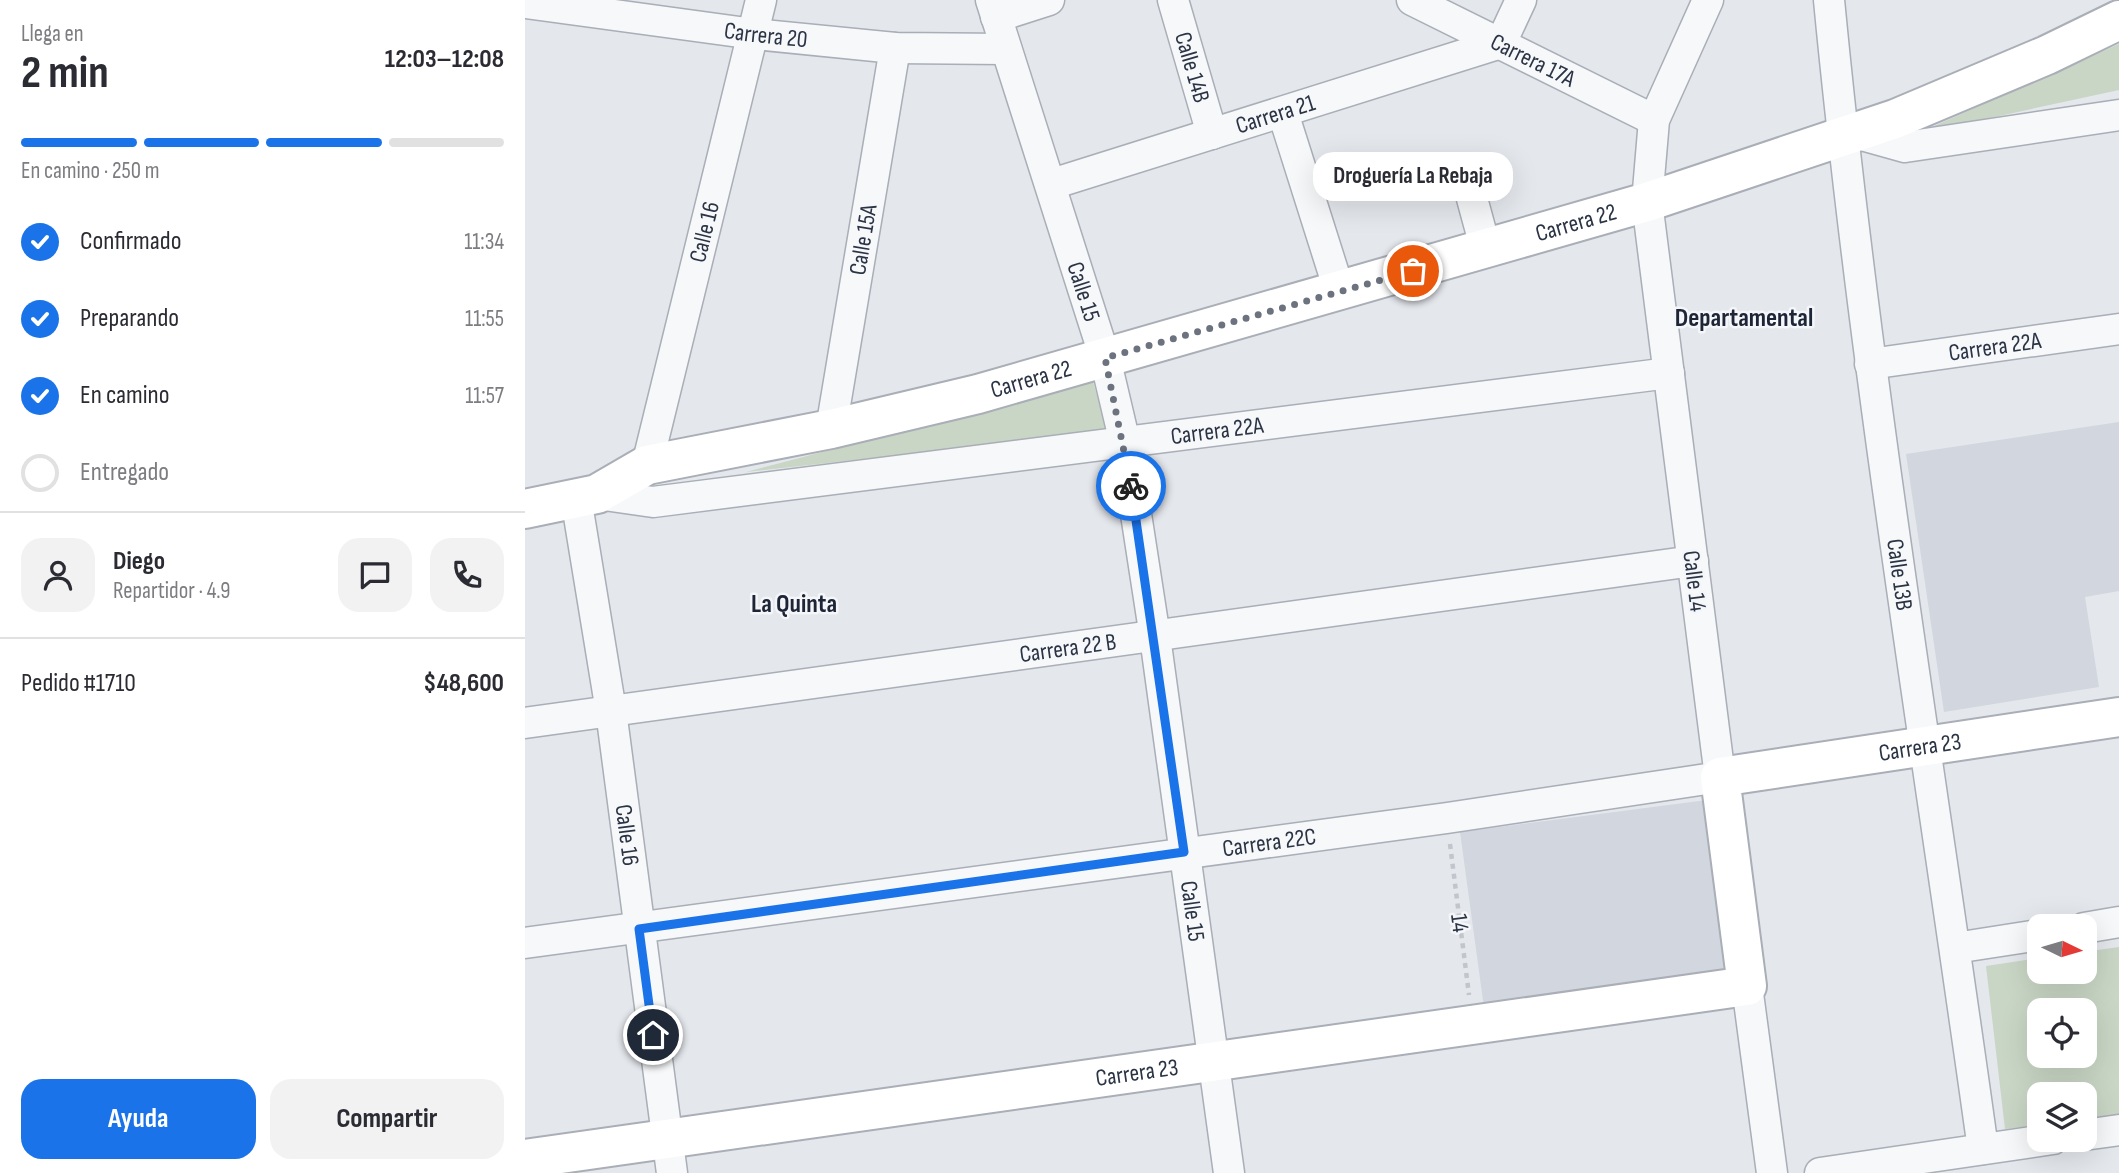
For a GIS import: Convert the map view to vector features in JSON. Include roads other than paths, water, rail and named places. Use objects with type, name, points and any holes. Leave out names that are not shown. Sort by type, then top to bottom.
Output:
[{"type":"street","name":"Calle 16","points":[[646,465],[761,0]]},
{"type":"street","points":[[994,9],[1049,0]]},
{"type":"street","name":"Calle 14B","points":[[1173,0],[1212,134]]},
{"type":"street","name":"Carrera 17A","points":[[1412,0],[1654,120]]},
{"type":"street","points":[[1501,43],[1521,0]]},
{"type":"street","name":"Calle 14","points":[[1707,0],[1654,120],[1647,202],[1772,1173]]},
{"type":"street","name":"Calle 13B","points":[[1829,0],[1849,136],[1870,364],[1983,1149]]},
{"type":"street","name":"Carrera 20","points":[[526,2],[754,34],[895,48],[1006,49]]},
{"type":"street","points":[[525,16],[526,2]]},
{"type":"street","name":"Calle 15","points":[[994,9],[1052,184],[1105,358],[1125,443],[1155,637],[1229,1173]]},
{"type":"street","name":"Carrera 22","points":[[525,509],[587,496],[646,465],[831,429],[978,394],[1340,293],[1647,202],[1849,136],[2047,55],[2119,20]]},
{"type":"street","name":"Carrera 21","points":[[1052,184],[1501,43]]},
{"type":"street","name":"Calle 15A","points":[[831,429],[895,48]]},
{"type":"street","points":[[1283,113],[1340,293]]},
{"type":"street","points":[[1849,136],[1905,147],[2119,115]]},
{"type":"street","points":[[1464,169],[1486,250]]},
{"type":"street","name":"Carrera 22A","points":[[1870,364],[2119,329]]},
{"type":"street","name":"Carrera 22A","points":[[587,496],[653,502],[1669,373]]},
{"type":"street","name":"Calle 16","points":[[587,496],[611,711],[670,1157]]},
{"type":"street","name":"Carrera 22 B","points":[[525,723],[1693,561]]},
{"type":"street","name":"Carrera 23","points":[[1720,777],[2119,717]]},
{"type":"street","name":"Carrera 22C","points":[[525,943],[1447,818],[1720,777]]},
{"type":"street","points":[[2097,926],[2119,922]]},
{"type":"street","points":[[1955,948],[2027,937]]},
{"type":"street","name":"Carrera 23","points":[[525,1159],[670,1157],[1214,1063],[1747,986]]},
{"type":"street","points":[[2097,1133],[2119,1130]]},
{"type":"street","points":[[1820,1173],[2027,1143]]},
{"type":"place","name":"Droguería La Rebaja","points":[[1413,271]]},
{"type":"district","name":"Departamental","points":[[1744,317]]},
{"type":"district","name":"La Quinta","points":[[794,603]]}]
